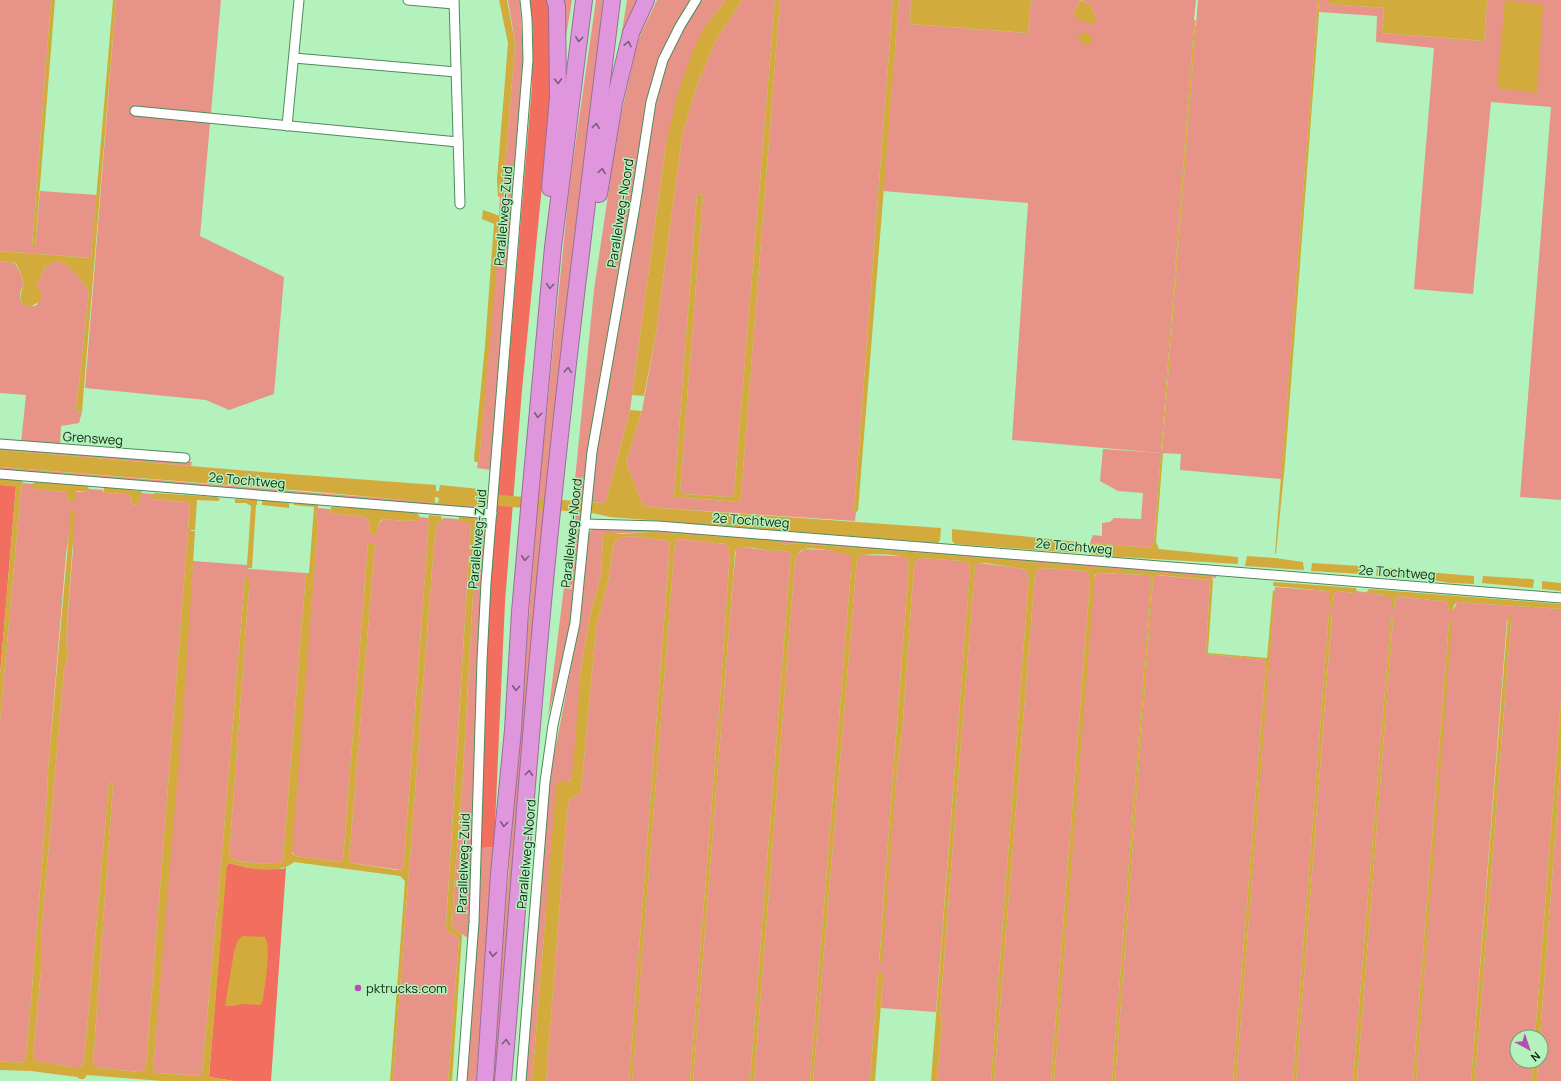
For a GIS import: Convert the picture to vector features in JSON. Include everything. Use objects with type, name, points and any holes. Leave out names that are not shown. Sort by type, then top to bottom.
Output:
[{"type":"highway","points":[[553,247],[547,224],[558,98],[555,0]]},
{"type":"highway","points":[[485,1081],[499,874],[513,730],[520,612],[531,486],[553,247],[584,0]]},
{"type":"highway","points":[[503,1081],[539,644],[551,520],[578,276],[612,0]]},
{"type":"highway","points":[[578,276],[589,258],[612,111],[631,33],[646,0]]},
{"type":"street","points":[[288,126],[299,0]]},
{"type":"street","points":[[408,0],[454,2],[460,204]]},
{"type":"street","name":"Parallelweg-Zuid","points":[[462,1081],[474,922],[482,660],[492,511],[528,60],[527,19],[524,0]]},
{"type":"street","name":"Parallelweg-Noord","points":[[521,1081],[545,782],[553,725],[575,623],[592,452],[635,206],[651,102],[657,75],[680,26],[696,0]]},
{"type":"street","points":[[294,58],[456,72]]},
{"type":"street","points":[[135,111],[458,142]]},
{"type":"street","name":"Grensweg","points":[[0,444],[185,458]]},
{"type":"street","name":"2e Tochtweg","points":[[0,474],[492,511]]},
{"type":"street","name":"2e Tochtweg","points":[[585,520],[1561,598]]},
{"type":"shaded area","points":[[0,0],[51,0],[32,246],[35,247],[40,191],[97,195],[91,258],[0,251]]},
{"type":"shaded area","points":[[51,0],[55,0],[34,248],[32,246]]},
{"type":"shaded area","points":[[113,0],[116,0],[82,412],[76,411],[89,292],[71,269],[57,261],[45,267],[37,285],[42,300],[30,307],[25,305],[20,299],[23,281],[16,263],[0,261],[0,251],[91,258]]},
{"type":"shaded area","points":[[116,0],[221,0],[200,236],[284,277],[274,394],[229,410],[206,400],[85,388]]},
{"type":"shaded area","points":[[499,0],[507,0],[515,43],[503,192],[501,196],[498,197],[497,179],[508,43]]},
{"type":"shaded area","points":[[508,0],[520,0],[523,58],[491,470],[477,468],[479,462],[500,216],[500,196],[503,192],[515,43]]},
{"type":"shaded area","points":[[530,0],[549,0],[550,104],[522,390],[505,602],[494,847],[481,848],[489,599],[532,86],[533,30]]},
{"type":"shaded area","points":[[560,0],[572,0],[565,43]]},
{"type":"shaded area","points":[[596,0],[603,0],[497,1081],[492,1081],[539,489],[569,189]]},
{"type":"shaded area","points":[[627,0],[643,0],[617,63]]},
{"type":"shaded area","points":[[657,0],[691,0],[664,48],[647,100],[589,448],[572,618],[566,650],[548,716],[565,579],[594,290],[612,168],[621,115],[638,40]]},
{"type":"shaded area","points":[[701,0],[726,0],[706,25],[666,144],[630,410],[606,501],[603,503],[593,502],[591,501],[596,453],[617,336],[655,102],[661,76],[673,47]]},
{"type":"shaded area","points":[[726,0],[742,0],[715,42],[696,88],[682,136],[656,333],[644,396],[632,395],[666,144],[677,96],[694,48],[706,25]]},
{"type":"shaded area","points":[[742,0],[775,0],[734,494],[733,496],[729,497],[683,494],[680,490],[703,195],[697,194],[674,497],[739,502],[741,496],[780,0],[893,0],[854,511],[856,512],[855,521],[643,506],[626,462],[642,411],[656,333],[682,136],[696,88],[715,42]]},
{"type":"shaded area","points":[[775,0],[780,0],[741,496],[739,502],[674,497],[697,194],[703,195],[680,490],[683,494],[729,497],[733,496],[734,494]]},
{"type":"shaded area","points":[[893,0],[899,0],[858,511],[856,512],[854,511]]},
{"type":"shaded area","points":[[899,0],[911,0],[910,24],[1028,33],[1031,0],[1080,0],[1074,13],[1097,21],[1091,5],[1081,0],[1196,0],[1194,20],[1196,21],[1194,26],[1161,453],[1012,440],[1028,203],[883,191]]},
{"type":"shaded area","points":[[911,0],[1031,0],[1028,33],[910,24]]},
{"type":"shaded area","points":[[1080,0],[1091,5],[1097,21],[1091,24],[1076,18],[1074,13]]},
{"type":"shaded area","points":[[1198,0],[1318,0],[1281,479],[1180,470],[1181,454],[1162,453]]},
{"type":"shaded area","points":[[1318,0],[1320,0],[1285,463],[1276,554],[1275,553]]},
{"type":"shaded area","points":[[1320,0],[1329,0],[1329,4],[1384,8],[1382,33],[1484,41],[1487,0],[1561,0],[1561,500],[1520,497],[1551,107],[1491,102],[1473,294],[1414,289],[1434,48],[1376,42],[1377,16],[1319,12]]},
{"type":"shaded area","points":[[1329,0],[1487,0],[1484,41],[1382,33],[1384,8],[1328,4]]},
{"type":"shaded area","points":[[1505,0],[1543,5],[1537,93],[1497,88]]},
{"type":"shaded area","points":[[1194,26],[1196,26],[1161,453]]},
{"type":"shaded area","points":[[1086,32],[1090,34],[1092,39],[1091,43],[1085,46],[1082,41],[1078,40],[1077,37]]},
{"type":"shaded area","points":[[483,210],[500,216],[501,219],[479,462],[475,462],[474,459],[485,345],[494,224],[482,219]]},
{"type":"shaded area","points":[[0,261],[15,263],[23,281],[20,299],[25,305],[37,305],[40,291],[37,285],[45,267],[57,261],[67,265],[89,292],[76,411],[82,412],[79,423],[61,426],[60,445],[21,443],[26,395],[0,393]]},
{"type":"shaded area","points":[[630,410],[642,411],[626,462],[643,506],[941,528],[940,540],[938,543],[610,517],[592,513],[486,505],[438,504],[439,498],[435,497],[435,503],[318,492],[0,467],[0,450],[436,485],[436,491],[439,491],[440,485],[479,489],[487,494],[603,503],[606,501]]},
{"type":"shaded area","points":[[0,446],[192,462],[191,466],[0,450]]},
{"type":"shaded area","points":[[1103,449],[1161,453],[1154,541],[1151,548],[1090,543],[1093,535],[1102,536],[1102,523],[1110,522],[1114,518],[1141,519],[1143,493],[1118,491],[1100,481]]},
{"type":"shaded area","points":[[1161,453],[1163,453],[1156,542],[1159,549],[1238,557],[1238,564],[1090,554],[1090,543],[1151,548],[1154,541]]},
{"type":"shaded area","points":[[0,467],[478,506],[476,508],[0,470]]},
{"type":"shaded area","points":[[0,478],[19,480],[23,482],[21,488],[0,722],[0,675],[16,487],[0,485]]},
{"type":"shaded area","points":[[23,483],[33,484],[34,489],[65,492],[68,495],[69,502],[76,502],[76,492],[87,491],[89,489],[103,490],[104,493],[127,494],[130,496],[132,504],[138,505],[141,493],[153,494],[153,499],[187,502],[190,505],[188,529],[191,531],[188,531],[146,1068],[140,1072],[99,1068],[93,1063],[113,784],[109,783],[84,1063],[80,1067],[71,1067],[35,1061],[33,1056],[41,970],[41,936],[64,669],[68,655],[66,639],[73,549],[70,527],[66,554],[48,770],[46,815],[27,1050],[25,1059],[22,1063],[0,1061],[0,722],[21,488]]},
{"type":"shaded area","points":[[33,483],[88,486],[89,489],[87,491],[76,492],[76,502],[69,502],[68,495],[65,492],[34,489],[32,486]]},
{"type":"shaded area","points":[[0,485],[16,486],[0,675]]},
{"type":"shaded area","points":[[104,487],[142,492],[138,505],[132,504],[130,496],[127,494],[104,493]]},
{"type":"shaded area","points":[[154,493],[217,497],[220,499],[218,501],[197,500],[195,530],[188,530],[190,505],[187,502],[153,499],[152,495]]},
{"type":"shaded area","points":[[235,499],[257,500],[252,568],[247,568],[251,506],[246,503],[235,503]]},
{"type":"shaded area","points":[[262,500],[289,503],[289,508],[262,505]]},
{"type":"shaded area","points":[[294,503],[318,505],[318,510],[316,510],[318,526],[292,853],[295,856],[340,862],[343,860],[368,544],[375,544],[349,860],[352,863],[396,870],[401,870],[403,868],[404,861],[429,521],[428,518],[429,515],[441,516],[443,521],[436,525],[433,556],[393,1081],[390,1081],[405,881],[400,876],[294,862],[279,869],[271,870],[254,869],[229,863],[227,865],[209,1077],[234,1081],[161,1081],[87,1075],[84,1079],[80,1079],[77,1077],[31,1071],[0,1070],[0,1061],[22,1063],[25,1059],[27,1050],[46,815],[48,770],[71,510],[75,512],[66,639],[68,655],[64,669],[41,936],[41,970],[33,1056],[36,1061],[71,1067],[80,1067],[84,1063],[109,783],[113,784],[93,1063],[99,1068],[140,1072],[146,1068],[188,531],[195,531],[185,689],[153,1068],[156,1073],[198,1076],[202,1074],[245,577],[249,577],[249,587],[229,856],[238,861],[252,863],[279,863],[283,861],[306,573],[309,573],[314,507],[294,505]]},
{"type":"shaded area","points":[[331,507],[364,508],[417,513],[420,517],[418,520],[404,521],[384,519],[379,523],[377,534],[369,534],[370,523],[366,517],[330,513]]},
{"type":"shaded area","points":[[318,508],[330,509],[330,513],[366,517],[370,523],[369,533],[376,534],[379,523],[384,519],[404,521],[417,520],[420,517],[428,518],[429,521],[404,861],[403,868],[401,870],[352,863],[349,860],[375,544],[368,544],[343,860],[340,862],[295,856],[291,850],[318,526],[316,510]]},
{"type":"shaded area","points":[[459,517],[472,517],[477,522],[462,791],[452,928],[461,933],[462,936],[452,1081],[448,1081],[459,938],[448,932],[446,926],[471,523],[458,521]]},
{"type":"shaded area","points":[[473,517],[483,519],[486,525],[480,615],[472,880],[468,938],[452,928],[462,791],[477,522]]},
{"type":"shaded area","points":[[443,518],[471,522],[446,925],[448,932],[459,938],[448,1081],[393,1081],[433,556],[436,525],[443,521]]},
{"type":"shaded area","points":[[645,527],[1216,575],[1216,578],[912,552],[791,543],[787,545],[764,540],[726,537],[650,532],[611,533],[603,535],[601,576],[591,611],[581,668],[574,769],[572,778],[568,782],[546,911],[532,1081],[526,1081],[548,787],[581,615],[589,533],[592,529],[613,530]]},
{"type":"shaded area","points":[[952,529],[1079,542],[1079,551],[1077,553],[955,544],[952,541]]},
{"type":"shaded area","points":[[608,532],[620,534],[652,532],[771,540],[787,545],[791,543],[912,552],[1211,577],[1213,580],[1208,653],[1267,658],[1273,590],[1275,591],[1236,1081],[1233,1081],[1266,664],[1264,660],[1206,654],[1210,580],[1158,575],[1153,579],[1115,1081],[1112,1081],[1151,580],[1150,576],[1147,575],[1100,573],[1095,575],[1054,1081],[1051,1081],[1090,576],[1086,571],[1043,568],[1039,569],[1035,574],[994,1081],[991,1081],[1029,575],[1025,569],[985,563],[979,563],[975,566],[940,1011],[942,1022],[937,1081],[931,1081],[970,569],[969,564],[962,561],[920,558],[915,561],[914,565],[902,733],[897,770],[882,964],[879,964],[909,563],[907,558],[902,556],[878,554],[861,555],[857,560],[813,1081],[810,1081],[851,557],[821,549],[809,549],[798,553],[795,561],[754,1081],[750,1081],[791,553],[745,547],[736,549],[735,553],[693,1081],[690,1081],[721,687],[730,551],[726,544],[680,539],[676,540],[675,543],[634,1058],[632,1081],[629,1081],[670,544],[669,541],[633,536],[621,537],[616,540],[613,547],[608,582],[596,628],[581,792],[569,800],[567,811],[546,1081],[532,1081],[556,788],[557,783],[561,781],[568,782],[572,778],[581,668],[591,611],[601,576],[603,535]]},
{"type":"shaded area","points":[[633,536],[669,541],[670,544],[629,1081],[546,1081],[567,811],[569,800],[581,792],[596,628],[608,582],[613,547],[616,540],[621,537]]},
{"type":"shaded area","points":[[680,539],[726,544],[730,551],[721,687],[690,1081],[632,1081],[675,543],[676,540]]},
{"type":"shaded area","points":[[741,547],[791,553],[750,1081],[693,1081],[732,591],[736,549]]},
{"type":"shaded area","points":[[805,549],[836,551],[847,554],[851,557],[810,1081],[754,1081],[795,561],[797,554]]},
{"type":"shaded area","points":[[861,555],[901,556],[907,558],[909,563],[879,963],[881,964],[897,770],[902,733],[914,565],[915,561],[920,558],[962,561],[969,564],[970,570],[936,1012],[881,1008],[883,974],[880,972],[878,973],[870,1081],[813,1081],[857,560]]},
{"type":"shaded area","points":[[1247,556],[1303,562],[1304,570],[1245,566]]},
{"type":"shaded area","points":[[193,561],[247,565],[247,568],[249,569],[306,573],[283,861],[279,863],[245,862],[238,861],[229,856],[249,587],[245,577],[202,1074],[198,1076],[156,1073],[153,1068]]},
{"type":"shaded area","points":[[979,563],[1025,569],[1029,575],[991,1081],[937,1081],[942,1022],[940,1011],[974,578],[975,566]]},
{"type":"shaded area","points":[[1312,563],[1361,566],[1361,574],[1311,571]]},
{"type":"shaded area","points":[[1377,567],[1418,571],[1418,579],[1376,576]]},
{"type":"shaded area","points":[[1039,569],[1086,571],[1090,576],[1051,1081],[994,1081],[1035,574]]},
{"type":"shaded area","points":[[1426,572],[1474,576],[1474,584],[1450,583],[1426,579]]},
{"type":"shaded area","points":[[1097,573],[1147,575],[1150,576],[1151,580],[1112,1081],[1054,1081],[1094,579]]},
{"type":"shaded area","points":[[1155,575],[1210,580],[1206,654],[1264,660],[1266,664],[1233,1081],[1115,1081],[1153,579]]},
{"type":"shaded area","points":[[1483,576],[1532,579],[1534,580],[1533,588],[1482,583]]},
{"type":"shaded area","points":[[1542,581],[1561,583],[1561,591],[1542,589]]},
{"type":"shaded area","points":[[1273,583],[1356,588],[1357,591],[1355,593],[1337,591],[1334,594],[1333,605],[1330,605],[1330,593],[1328,591],[1273,586]]},
{"type":"shaded area","points":[[1275,587],[1328,591],[1330,593],[1330,605],[1333,605],[1334,594],[1337,591],[1355,593],[1357,591],[1388,596],[1391,599],[1391,608],[1394,609],[1395,601],[1398,596],[1447,602],[1449,611],[1453,611],[1457,602],[1561,609],[1561,699],[1536,1029],[1509,1029],[1509,1069],[1533,1069],[1532,1081],[1475,1081],[1511,621],[1507,620],[1471,1081],[1416,1081],[1451,620],[1449,622],[1413,1081],[1357,1081],[1393,619],[1391,616],[1353,1081],[1296,1081],[1332,613],[1329,613],[1293,1081],[1236,1081]]},
{"type":"shaded area","points":[[1369,589],[1561,604],[1561,609],[1457,602],[1454,605],[1453,611],[1449,611],[1447,602],[1398,596],[1395,601],[1394,609],[1391,608],[1391,599],[1384,595],[1366,593]]},
{"type":"shaded area","points":[[1329,612],[1332,612],[1296,1081],[1293,1081]]},
{"type":"shaded area","points":[[1391,616],[1393,619],[1357,1081],[1353,1081]]},
{"type":"shaded area","points":[[1508,616],[1511,617],[1511,621],[1475,1081],[1471,1081]]},
{"type":"shaded area","points":[[1450,620],[1452,622],[1416,1081],[1413,1081],[1449,622]]},
{"type":"shaded area","points":[[1561,699],[1561,759],[1541,1029],[1536,1029]]},
{"type":"shaded area","points":[[1561,759],[1561,1081],[1537,1081],[1538,1069],[1549,1069],[1549,1029],[1541,1029]]},
{"type":"shaded area","points":[[494,847],[476,1081],[466,1081],[480,890],[481,848]]},
{"type":"shaded area","points":[[229,863],[249,868],[283,869],[286,867],[271,1081],[234,1081],[209,1077],[226,867]]},
{"type":"shaded area","points":[[243,936],[265,937],[267,943],[268,959],[263,1001],[260,1005],[243,1004],[225,1006],[234,952],[238,940]]},
{"type":"shaded area","points":[[880,972],[883,974],[883,978],[875,1081],[870,1081],[878,973]]},
{"type":"shaded area","points":[[1533,1069],[1538,1069],[1537,1081],[1532,1081]]},
{"type":"place","name":"pktrucks.com","points":[[358,988]]}]
